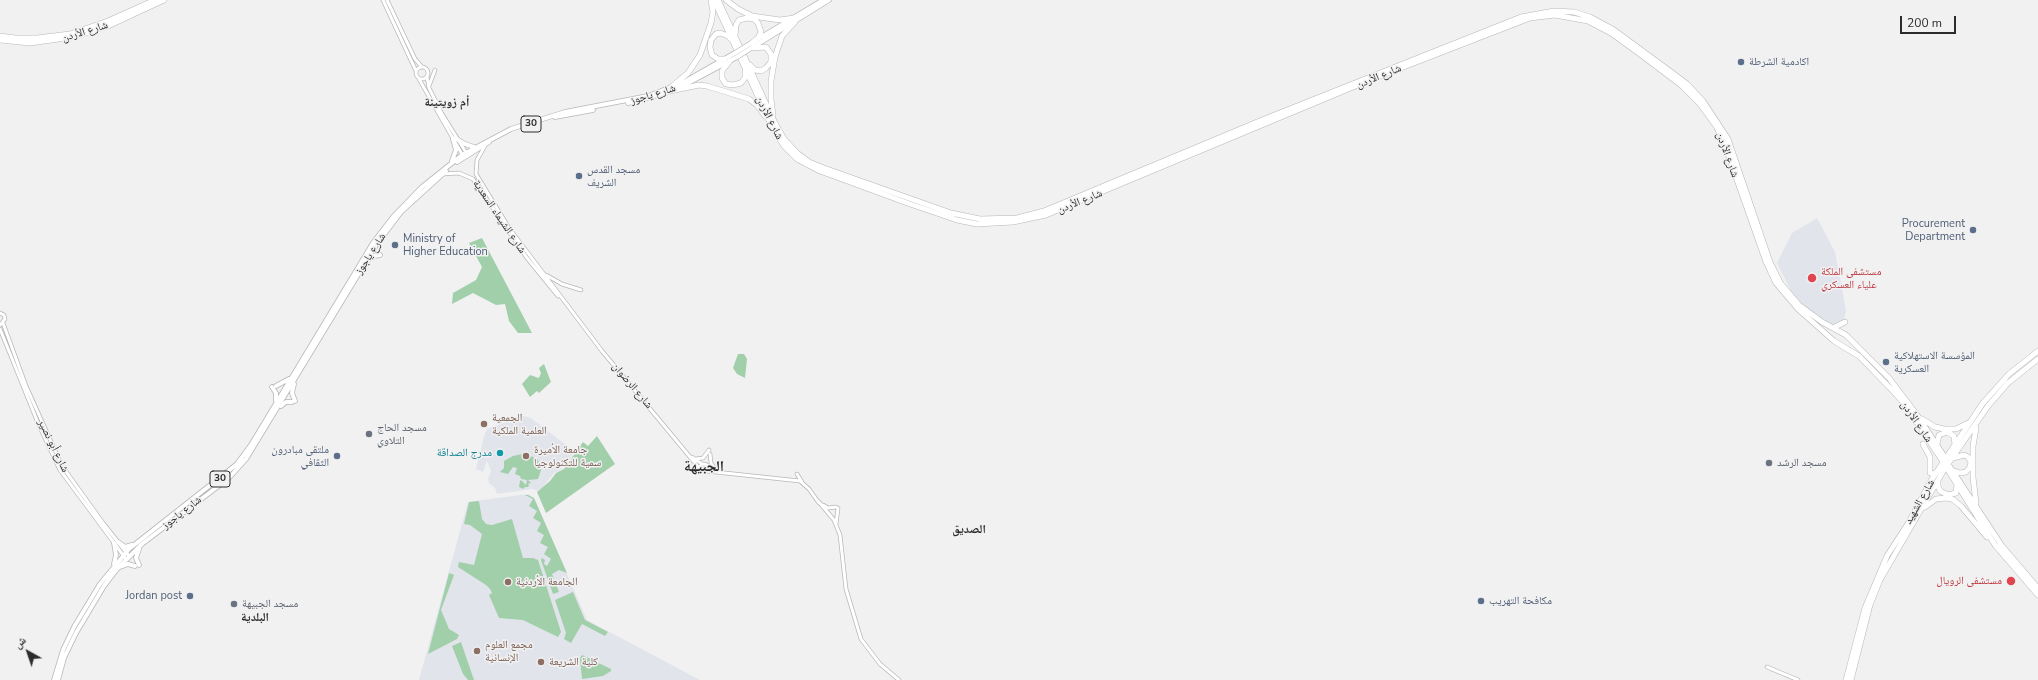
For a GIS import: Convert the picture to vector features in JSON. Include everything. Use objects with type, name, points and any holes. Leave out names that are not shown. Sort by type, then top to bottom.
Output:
[{"type":"highway","name":"شارع الأردن","points":[[0,36],[37,38],[70,34],[108,21],[155,0]]},
{"type":"highway","name":"شارع الأردن","points":[[0,40],[30,43],[73,37],[108,26],[164,0]]},
{"type":"highway","name":"شارع الأردن","points":[[713,0],[734,40]]},
{"type":"highway","points":[[672,89],[688,73],[700,55],[711,24],[713,0]]},
{"type":"highway","name":"شارع الأردن","points":[[718,0],[734,40],[773,124],[789,152],[812,168],[962,222],[982,224],[1027,220],[1046,215],[1365,82],[1517,23],[1545,16],[1577,17],[1595,24],[1620,39],[1675,80],[1700,104],[1716,126],[1723,140],[1750,220],[1773,279],[1789,300],[1840,346],[1860,354],[1889,378],[1918,415],[1937,445],[1943,458],[1904,403],[1860,354],[1846,335],[1799,305],[1778,278],[1751,209],[1728,139],[1703,101],[1682,80],[1614,30],[1594,18],[1581,14],[1550,11],[1521,17],[1026,216],[992,219],[964,217],[817,166],[803,158],[789,146],[773,124]]},
{"type":"highway","points":[[726,0],[738,9],[752,16],[780,20],[794,20]]},
{"type":"highway","points":[[724,59],[718,59],[712,54],[710,48],[711,40],[716,34],[720,33],[734,40],[737,22],[741,19],[750,18],[758,23],[761,32],[752,45]]},
{"type":"highway","points":[[773,124],[771,80],[782,36],[794,20]]},
{"type":"highway","points":[[745,64],[758,71],[764,70],[770,64],[771,57],[768,49],[763,46],[752,45]]},
{"type":"highway","points":[[730,61],[723,68],[722,74],[723,81],[729,85],[736,85],[744,80],[746,75],[745,64]]},
{"type":"highway","points":[[672,89],[704,85],[746,98],[756,105],[773,124]]},
{"type":"highway","points":[[1125,176],[1121,179],[1122,181],[1157,169]]},
{"type":"highway","points":[[1078,196],[1116,183],[1115,186],[1106,191]]},
{"type":"highway","points":[[1826,334],[1832,331],[1832,327],[1845,322]]},
{"type":"highway","points":[[1841,335],[1860,354],[1838,341],[1837,336],[1841,335]]},
{"type":"highway","name":"شارع الشهيد","points":[[1846,680],[1865,608],[1879,571],[1937,472],[1974,416],[2005,377],[2038,351]]},
{"type":"highway","name":"شارع الشهيد","points":[[1852,678],[1864,623],[1880,580],[1939,478],[2004,387],[2038,359]]},
{"type":"highway","points":[[1918,415],[1935,427],[1950,429],[1964,425],[1974,416]]},
{"type":"highway","points":[[1976,506],[1973,484],[1973,448],[1974,432],[1980,419]]},
{"type":"highway","points":[[1937,445],[1939,435],[1943,432],[1949,432],[1955,439],[1952,449]]},
{"type":"highway","points":[[1923,444],[1930,457],[1930,473],[1933,474],[1937,472]]},
{"type":"highway","points":[[1951,469],[1958,473],[1964,473],[1970,468],[1971,462],[1968,457],[1964,455],[1952,458]]},
{"type":"highway","points":[[1951,469],[2002,546],[2038,588]]},
{"type":"highway","points":[[1951,469],[1957,483],[1995,545]]},
{"type":"highway","points":[[1939,478],[1938,488],[1942,493],[1948,495],[1956,493],[1957,483]]},
{"type":"highway","points":[[1914,522],[1931,501],[1940,498],[1949,498],[1961,506],[2038,595]]},
{"type":"main road","points":[[383,0],[416,71],[416,76],[465,155]]},
{"type":"main road","points":[[387,0],[415,59],[427,70],[429,88],[454,138],[456,150],[451,164]]},
{"type":"main road","name":"شارع ياجوز","points":[[794,20],[823,0]]},
{"type":"main road","name":"شارع ياجوز","points":[[54,680],[62,655],[74,628],[100,584],[134,545],[237,464],[248,450],[381,232],[413,195],[451,164],[465,155],[513,131],[544,120],[632,103],[672,89],[730,61],[736,55],[752,45],[829,0]]},
{"type":"main road","name":"شارع ياجوز","points":[[126,555],[233,474],[252,451],[376,245],[401,212],[441,174],[474,147],[502,133],[537,120],[565,112],[639,98],[672,89],[724,59],[736,55]]},
{"type":"main road","points":[[416,71],[422,67]]},
{"type":"main road","points":[[429,88],[435,70]]},
{"type":"main road","points":[[419,79],[424,79],[427,77]]},
{"type":"main road","points":[[454,138],[464,144],[474,147]]},
{"type":"main road","name":"شارع الشيماء السعدية","points":[[486,144],[477,160],[476,179],[515,240],[545,281]]},
{"type":"main road","name":"شارع الشيماء السعدية","points":[[441,174],[463,174],[476,179],[480,183],[515,240]]},
{"type":"main road","name":"شارع الرضوان","points":[[520,246],[578,320]]},
{"type":"main road","points":[[366,261],[374,256],[380,255]]},
{"type":"main road","points":[[542,273],[562,284],[581,290]]},
{"type":"main road","name":"شارع الرضوان","points":[[545,281],[700,469]]},
{"type":"main road","name":"شارع أبو نصير","points":[[0,313],[4,317],[2,324],[29,392],[62,466],[116,543]]},
{"type":"main road","name":"شارع أبو نصير","points":[[0,329],[35,418],[58,465],[126,555]]},
{"type":"main road","points":[[276,404],[274,386],[285,382],[294,373]]},
{"type":"main road","points":[[278,409],[285,403],[294,402],[292,393],[295,379]]},
{"type":"main road","points":[[695,460],[704,457],[709,450]]},
{"type":"main road","name":"شارع الرضوان","points":[[687,452],[695,460],[702,464]]},
{"type":"main road","points":[[710,454],[712,464],[717,470]]},
{"type":"main road","points":[[726,473],[708,467],[706,464],[702,464],[700,469],[703,472],[798,480],[802,482]]},
{"type":"main road","points":[[706,472],[708,467]]},
{"type":"main road","points":[[790,480],[796,474],[836,524]]},
{"type":"main road","points":[[820,503],[828,508],[837,508],[836,524],[842,551],[846,589],[862,639],[880,664],[899,680]]},
{"type":"main road","points":[[820,503],[834,525],[842,551]]},
{"type":"main road","points":[[134,545],[126,547],[116,543],[115,568],[128,564],[137,566],[136,554],[142,544]]},
{"type":"main road","name":"شارع ياجوز","points":[[58,680],[64,658],[86,613],[115,568]]},
{"type":"main road","points":[[1794,680],[1767,667],[1798,680]]},
{"type":"shaded area","name":"مستشفى الملكة علياء العسكري","points":[[1817,218],[1835,252],[1846,310],[1844,320],[1836,325],[1826,322],[1800,304],[1792,293],[1777,263],[1792,233]]},
{"type":"shaded area","name":"جامعة الأميرة سمية للتكنولوجيا","points":[[523,416],[531,418],[575,452],[562,469],[554,473],[543,487],[537,491],[533,489],[497,494],[495,488],[489,483],[488,479],[491,471],[487,461],[483,472],[476,469],[484,436],[487,429]]},
{"type":"shaded area","name":"الجامعة الأردنية","points":[[528,494],[534,498],[587,620],[700,680],[419,680],[468,502]]},
{"type":"green space","points":[[482,238],[532,333],[518,333],[509,321],[505,304],[496,305],[473,293],[452,304],[453,293],[476,280],[482,267],[469,243]]},
{"type":"green space","points":[[738,354],[744,354],[747,359],[745,378],[737,374],[733,368]]},
{"type":"green space","points":[[544,364],[551,382],[539,393],[537,391],[530,397],[522,384],[530,375],[539,378],[541,373],[539,368]]},
{"type":"green space","points":[[597,436],[615,464],[546,513],[537,492],[550,481],[556,473],[564,469],[583,442],[588,446]]},
{"type":"green space","points":[[522,454],[538,460],[541,470],[538,479],[528,480],[531,483],[528,484],[528,487],[523,489],[519,487],[520,481],[521,480],[526,485],[527,480],[521,479],[520,476],[515,474],[517,468],[513,467],[508,474],[500,472],[504,468],[504,461],[513,456]]},
{"type":"green space","points":[[525,495],[534,498],[567,573],[559,570],[552,574],[559,592],[553,594],[541,560],[542,558],[545,560],[544,564],[547,566],[551,559],[544,554],[548,547],[540,543],[544,535],[537,531],[541,523],[533,518],[537,511],[529,506],[533,499]]},
{"type":"green space","points":[[479,501],[482,519],[486,524],[492,525],[512,519],[523,558],[533,558],[538,560],[561,632],[558,637],[523,620],[499,618],[489,595],[492,593],[490,589],[458,567],[459,562],[474,565],[482,534],[470,525],[464,524],[469,502]]},
{"type":"green space","points":[[449,573],[454,575],[441,610],[449,629],[459,635],[457,639],[428,654]]},
{"type":"green space","points":[[573,592],[585,620],[608,632],[605,636],[582,624],[571,643],[564,639],[566,633],[555,600]]},
{"type":"green space","points":[[461,642],[474,680],[468,680],[463,674],[452,646]]},
{"type":"green space","points":[[582,655],[611,669],[611,671],[603,676],[582,679],[580,658]]},
{"type":"place","name":"اكادمية الشرطة","points":[[1741,62]]},
{"type":"place","name":"مسجد القدس الشريف","points":[[579,176]]},
{"type":"place","name":"Procurement Department","points":[[1973,230]]},
{"type":"place","name":"Ministry of Higher Education","points":[[395,245]]},
{"type":"place","name":"مستشفى الملكة علياء العسكري","points":[[1812,278]]},
{"type":"place","name":"المؤسسة الاستهلاكية العسكرية","points":[[1886,362]]},
{"type":"place","name":"الجمعية العلمية الملكية","points":[[484,424]]},
{"type":"place","name":"مسجد الحاج التلاوي","points":[[369,434]]},
{"type":"place","name":"مدرج الصداقة","points":[[500,453]]},
{"type":"place","name":"ملتقى مبادرون الثقافي","points":[[337,456]]},
{"type":"place","name":"جامعة الأميرة سمية للتكنولوجيا","points":[[526,456]]},
{"type":"place","name":"مسجد الرشد","points":[[1769,463]]},
{"type":"place","name":"مستشفى الرويال","points":[[2011,581]]},
{"type":"place","name":"الجامعة الأردنية","points":[[508,582]]},
{"type":"place","name":"Jordan post","points":[[190,596]]},
{"type":"place","name":"مكافحة التهريب","points":[[1481,601]]},
{"type":"place","name":"مسجد الجبيهة","points":[[234,604]]},
{"type":"place","name":"مجمع العلوم الإنسانية","points":[[477,651]]},
{"type":"place","name":"كلية الشريعة","points":[[541,662]]},
{"type":"district","name":"أم زويتينة","points":[[447,103]]},
{"type":"district","name":"الجبيهة","points":[[704,467]]},
{"type":"district","name":"الصديق","points":[[969,530]]},
{"type":"district","name":"البلدية","points":[[255,618]]}]
